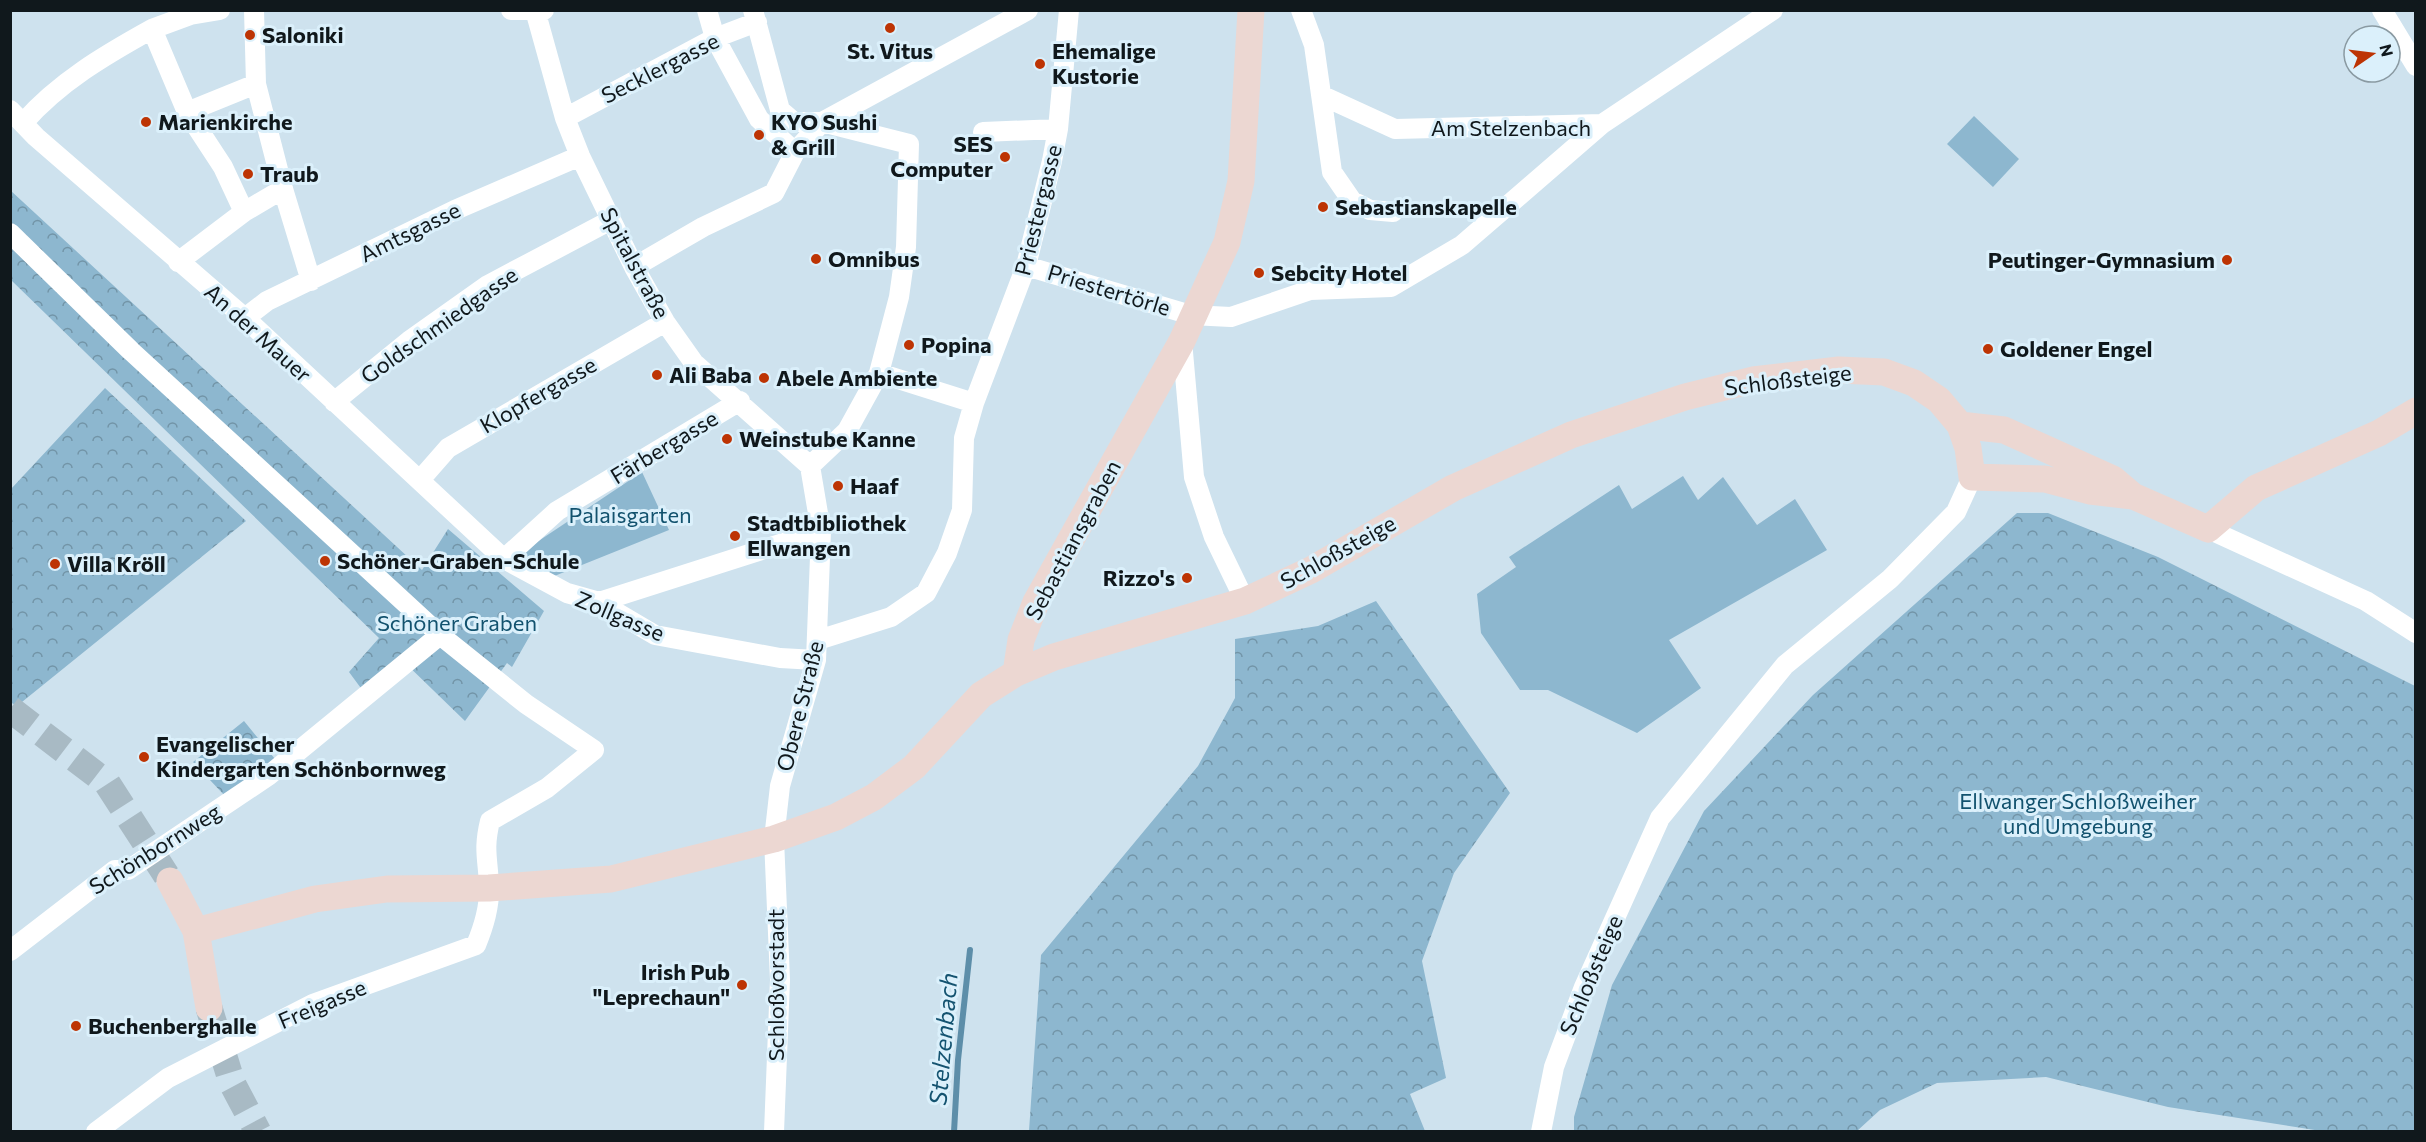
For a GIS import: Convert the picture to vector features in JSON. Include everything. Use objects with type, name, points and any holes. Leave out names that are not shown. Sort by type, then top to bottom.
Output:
[{"type":"street","points":[[17,117],[40,103],[98,59],[152,29],[190,15],[220,10]]},
{"type":"street","points":[[254,10],[256,84],[283,189],[315,279]]},
{"type":"street","points":[[511,10],[538,11]]},
{"type":"street","points":[[707,10],[715,38],[759,119],[795,152]]},
{"type":"street","points":[[634,267],[703,227],[774,193],[795,152],[822,122],[1028,10]]},
{"type":"street","name":"Priestergasse","points":[[818,640],[891,617],[926,593],[947,553],[962,510],[964,438],[974,403],[1026,266],[1058,129],[1069,10]]},
{"type":"street","name":"Sebastiansgraben","points":[[1016,673],[1021,640],[1036,602],[1182,341],[1191,315],[1227,242],[1241,181],[1251,10]]},
{"type":"street","points":[[1300,10],[1314,45],[1332,172],[1352,201],[1370,210],[1393,212]]},
{"type":"street","points":[[1602,124],[1773,10]]},
{"type":"street","points":[[2382,10],[2415,66]]},
{"type":"street","name":"Spitalstraße","points":[[538,11],[565,118],[580,156],[634,267],[665,322],[694,363],[810,466]]},
{"type":"street","points":[[755,16],[780,110],[794,122],[822,122],[909,144],[906,247],[899,297],[879,373],[847,431],[810,466]]},
{"type":"street","name":"Secklergasse","points":[[565,118],[755,16]]},
{"type":"street","points":[[152,29],[187,112],[223,166],[244,212]]},
{"type":"street","points":[[187,112],[256,84]]},
{"type":"street","name":"Am Stelzenbach","points":[[1323,96],[1395,129],[1602,124]]},
{"type":"street","name":"An der Mauer","points":[[17,117],[178,262],[245,318],[504,559]]},
{"type":"street","name":"Am Stelzenbach","points":[[1191,315],[1231,316],[1310,290],[1391,287],[1462,245],[1602,124]]},
{"type":"street","points":[[983,132],[1058,129]]},
{"type":"street","name":"Amtsgasse","points":[[245,318],[267,301],[455,210],[580,156]]},
{"type":"street","points":[[178,262],[244,212],[283,189]]},
{"type":"street","name":"Goldschmiedgasse","points":[[334,402],[408,341],[488,285],[611,220]]},
{"type":"street","points":[[10,233],[131,351],[440,635]]},
{"type":"street","name":"Priestertörle","points":[[1026,266],[1191,315]]},
{"type":"street","name":"Klopfergasse","points":[[420,480],[448,448],[665,322]]},
{"type":"street","name":"Sebastiansgraben","points":[[1182,341],[1194,477],[1214,537],[1245,601]]},
{"type":"street","name":"Schloßsteige","points":[[1016,673],[1054,657],[1245,601],[1311,570],[1453,488],[1571,435],[1696,394],[1753,380],[1828,371],[1884,372],[1914,383],[1939,400],[1960,425],[1968,448],[1972,477],[1956,512],[1890,579],[1785,665],[1660,818],[1584,987],[1557,1057],[1541,1131]]},
{"type":"street","points":[[879,373],[974,403]]},
{"type":"street","name":"Färbergasse","points":[[504,559],[557,511],[740,402]]},
{"type":"street","points":[[2208,529],[2256,488],[2379,433],[2415,411]]},
{"type":"street","points":[[1960,425],[2004,430],[2113,479],[2133,496],[2366,601],[2415,633]]},
{"type":"street","name":"Obere Straße","points":[[774,839],[780,786],[816,660],[818,640],[821,531],[810,466]]},
{"type":"street","points":[[1972,477],[2045,479],[2090,491],[2133,496]]},
{"type":"street","points":[[599,602],[821,531]]},
{"type":"street","name":"Zollgasse","points":[[504,559],[567,593],[599,602],[655,635],[780,658],[816,660]]},
{"type":"street","name":"Freigasse","points":[[96,1131],[168,1078],[303,1009],[476,945],[486,921],[489,888],[484,844],[490,821],[548,788],[594,750],[526,704],[440,635]]},
{"type":"street","name":"Schönbornweg","points":[[10,951],[115,870],[128,870],[267,776],[440,635]]},
{"type":"street","points":[[196,932],[315,899],[398,888],[489,888],[611,879],[774,839],[836,817],[874,797],[914,767],[981,695],[1016,673]]},
{"type":"street","name":"Schloßvorstadt","points":[[774,839],[780,980],[774,1131]]},
{"type":"street","points":[[170,881],[196,932],[209,1008]]},
{"type":"green space","points":[[1974,116],[2019,159],[1993,187],[1947,144]]},
{"type":"green space","name":"Schöner Graben","points":[[10,190],[422,570],[448,529],[544,611],[512,667],[507,663],[465,721],[400,658],[363,691],[349,672],[379,638],[11,280]]},
{"type":"green space","points":[[105,388],[246,521],[17,706],[10,702],[11,489]]},
{"type":"green space","name":"Palaisgarten","points":[[642,472],[669,530],[552,577],[513,558]]},
{"type":"green space","points":[[1683,476],[1698,500],[1723,477],[1757,525],[1795,499],[1827,550],[1669,640],[1701,688],[1637,733],[1548,690],[1520,690],[1481,633],[1477,594],[1516,567],[1509,557],[1619,485],[1632,509]]},
{"type":"green space","name":"Ellwanger Schloßweiher und Umgebung","points":[[2017,513],[2048,513],[2158,557],[2415,686],[2415,1131],[2321,1131],[2168,1107],[2046,1077],[1937,1083],[1880,1110],[1857,1131],[1574,1131],[1574,1117],[1612,985],[1704,811],[1813,695]]},
{"type":"green space","points":[[1376,601],[1510,793],[1454,873],[1422,961],[1446,1078],[1410,1094],[1425,1131],[1029,1131],[1041,955],[1198,766],[1235,698],[1235,639],[1318,626]]},
{"type":"green space","points":[[244,721],[275,759],[225,796],[193,762]]},
{"type":"waterway","name":"Stelzenbach","points":[[954,1132],[958,1060],[970,950]]},
{"type":"tunnel","points":[[10,709],[107,783],[170,881]]},
{"type":"tunnel","points":[[209,1008],[232,1083],[258,1132]]},
{"type":"place","name":"St. Vitus","points":[[890,28]]},
{"type":"place","name":"Saloniki","points":[[250,35]]},
{"type":"place","name":"Ehemalige Kustorie","points":[[1040,64]]},
{"type":"place","name":"Marienkirche","points":[[146,122]]},
{"type":"place","name":"KYO Sushi & Grill","points":[[759,135]]},
{"type":"place","name":"SES Computer","points":[[1005,157]]},
{"type":"place","name":"Traub","points":[[248,174]]},
{"type":"place","name":"Sebastianskapelle","points":[[1323,207]]},
{"type":"place","name":"Omnibus","points":[[816,259]]},
{"type":"place","name":"Peutinger-Gymnasium","points":[[2227,260]]},
{"type":"place","name":"Sebcity Hotel","points":[[1259,273]]},
{"type":"place","name":"Popina","points":[[909,345]]},
{"type":"place","name":"Goldener Engel","points":[[1988,349]]},
{"type":"place","name":"Ali Baba","points":[[657,375]]},
{"type":"place","name":"Abele Ambiente","points":[[764,378]]},
{"type":"place","name":"Weinstube Kanne","points":[[727,439]]},
{"type":"place","name":"Haaf","points":[[838,486]]},
{"type":"place","name":"Stadtbibliothek Ellwangen","points":[[735,536]]},
{"type":"place","name":"Schöner-Graben-Schule","points":[[325,561]]},
{"type":"place","name":"Villa Kröll","points":[[55,564]]},
{"type":"place","name":"Rizzo's","points":[[1187,578]]},
{"type":"place","name":"Evangelischer Kindergarten Schönbornweg","points":[[144,757]]},
{"type":"place","name":"Irish Pub \"Leprechaun\"","points":[[742,985]]},
{"type":"place","name":"Buchenberghalle","points":[[76,1026]]}]
